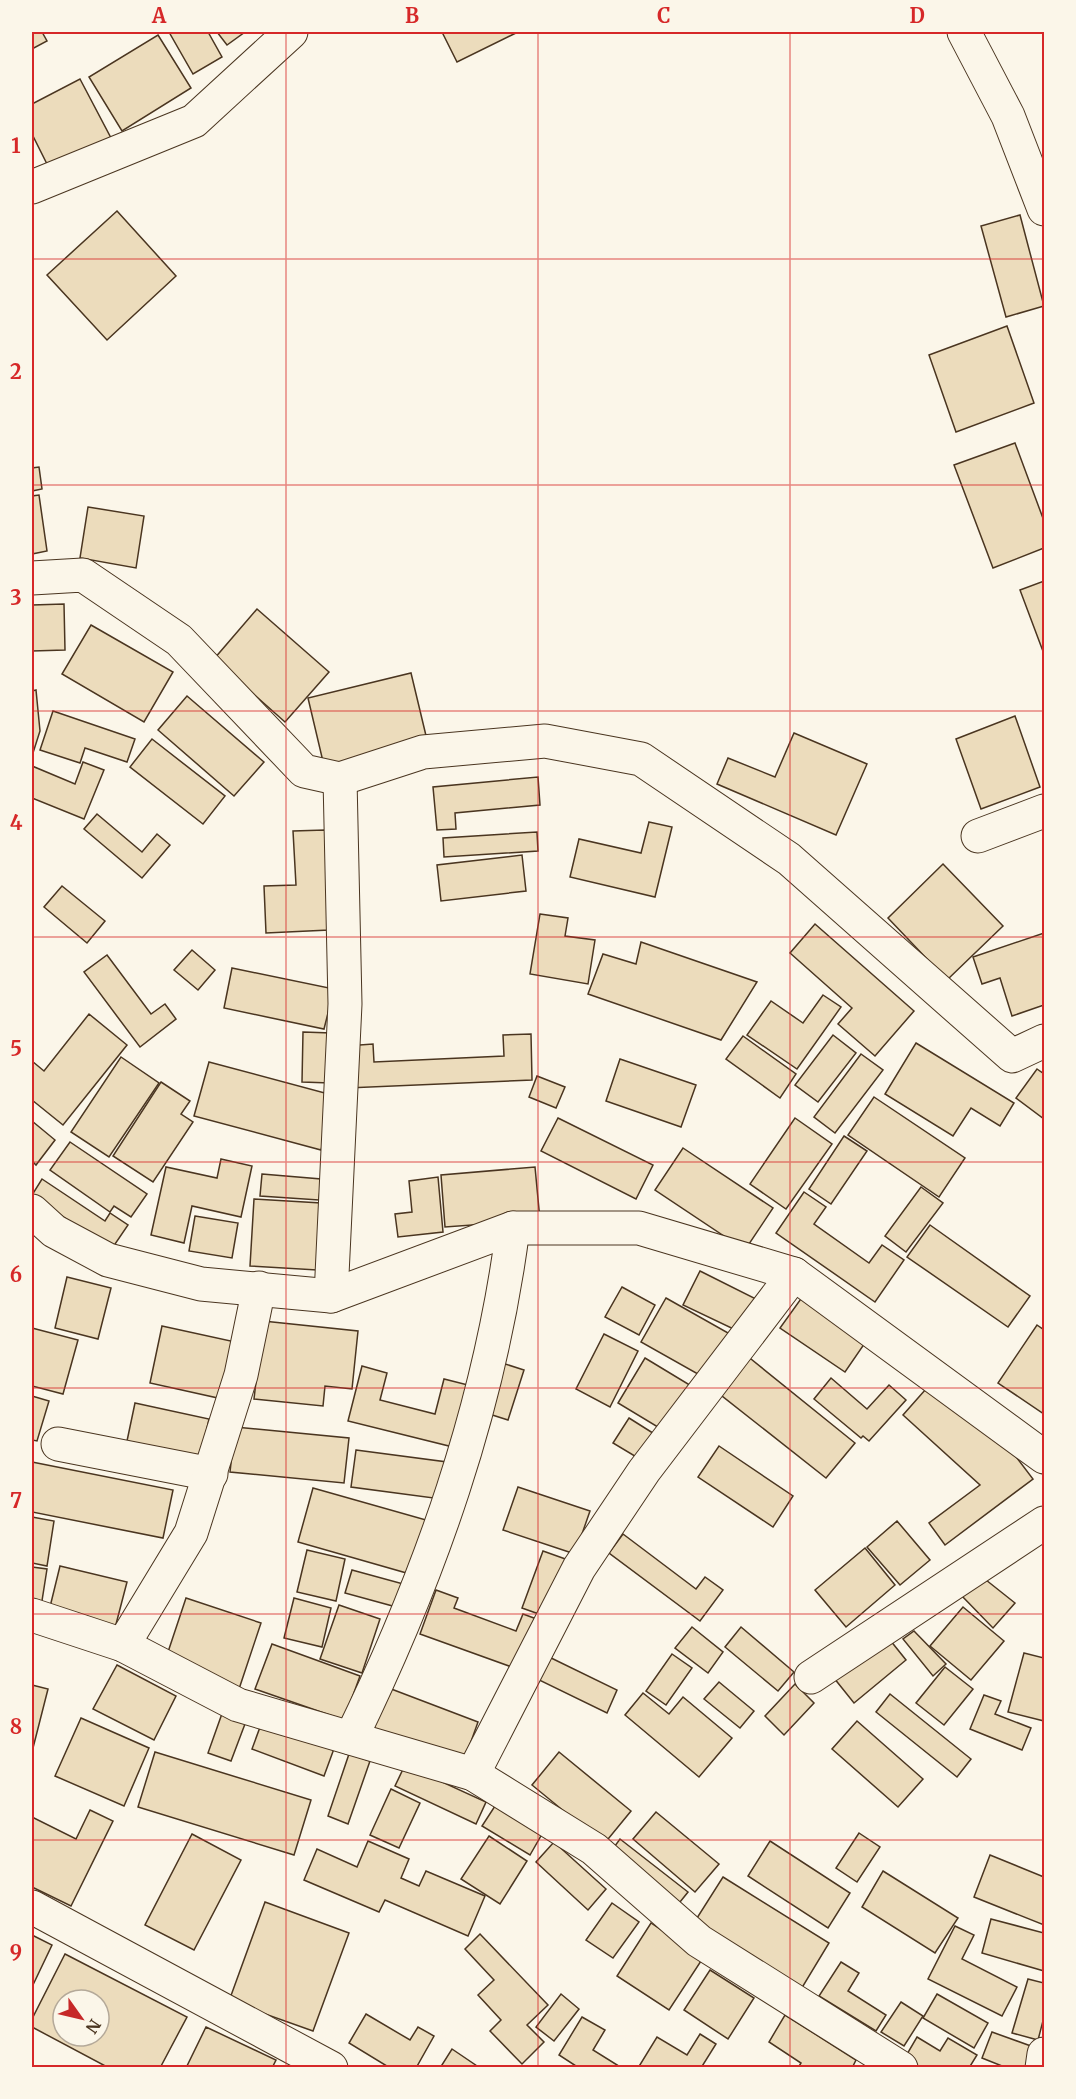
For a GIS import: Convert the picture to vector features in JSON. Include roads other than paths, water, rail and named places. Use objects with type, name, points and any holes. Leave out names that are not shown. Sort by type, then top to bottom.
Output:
[{"type":"street","points":[[32,187],[194,121],[291,32]]},
{"type":"street","points":[[964,32],[1008,116],[1044,209]]},
{"type":"street","points":[[32,578],[83,575],[179,640],[304,771],[340,779],[423,752],[545,741],[640,759],[789,859],[1012,1056],[1044,1041]]},
{"type":"street","points":[[331,1296],[345,1005],[340,779]]},
{"type":"street","points":[[978,836],[1044,811]]},
{"type":"street","points":[[32,1211],[54,1232],[108,1260],[201,1284],[331,1296],[513,1228],[639,1228],[794,1274],[1044,1457]]},
{"type":"street","points":[[351,1738],[393,1651],[475,1424],[505,1289],[513,1228]]},
{"type":"street","points":[[473,1774],[579,1568],[644,1471],[794,1274]]},
{"type":"street","points":[[123,1644],[191,1533],[241,1375],[259,1288]]},
{"type":"street","points":[[58,1444],[211,1474]]},
{"type":"street","points":[[811,1677],[1044,1522]]},
{"type":"street","points":[[32,1615],[123,1644],[238,1705],[473,1774],[594,1849],[699,1941],[901,2067]]},
{"type":"street","points":[[32,1907],[331,2067]]},
{"type":"street","points":[[1041,2067],[1044,2054]]}]
